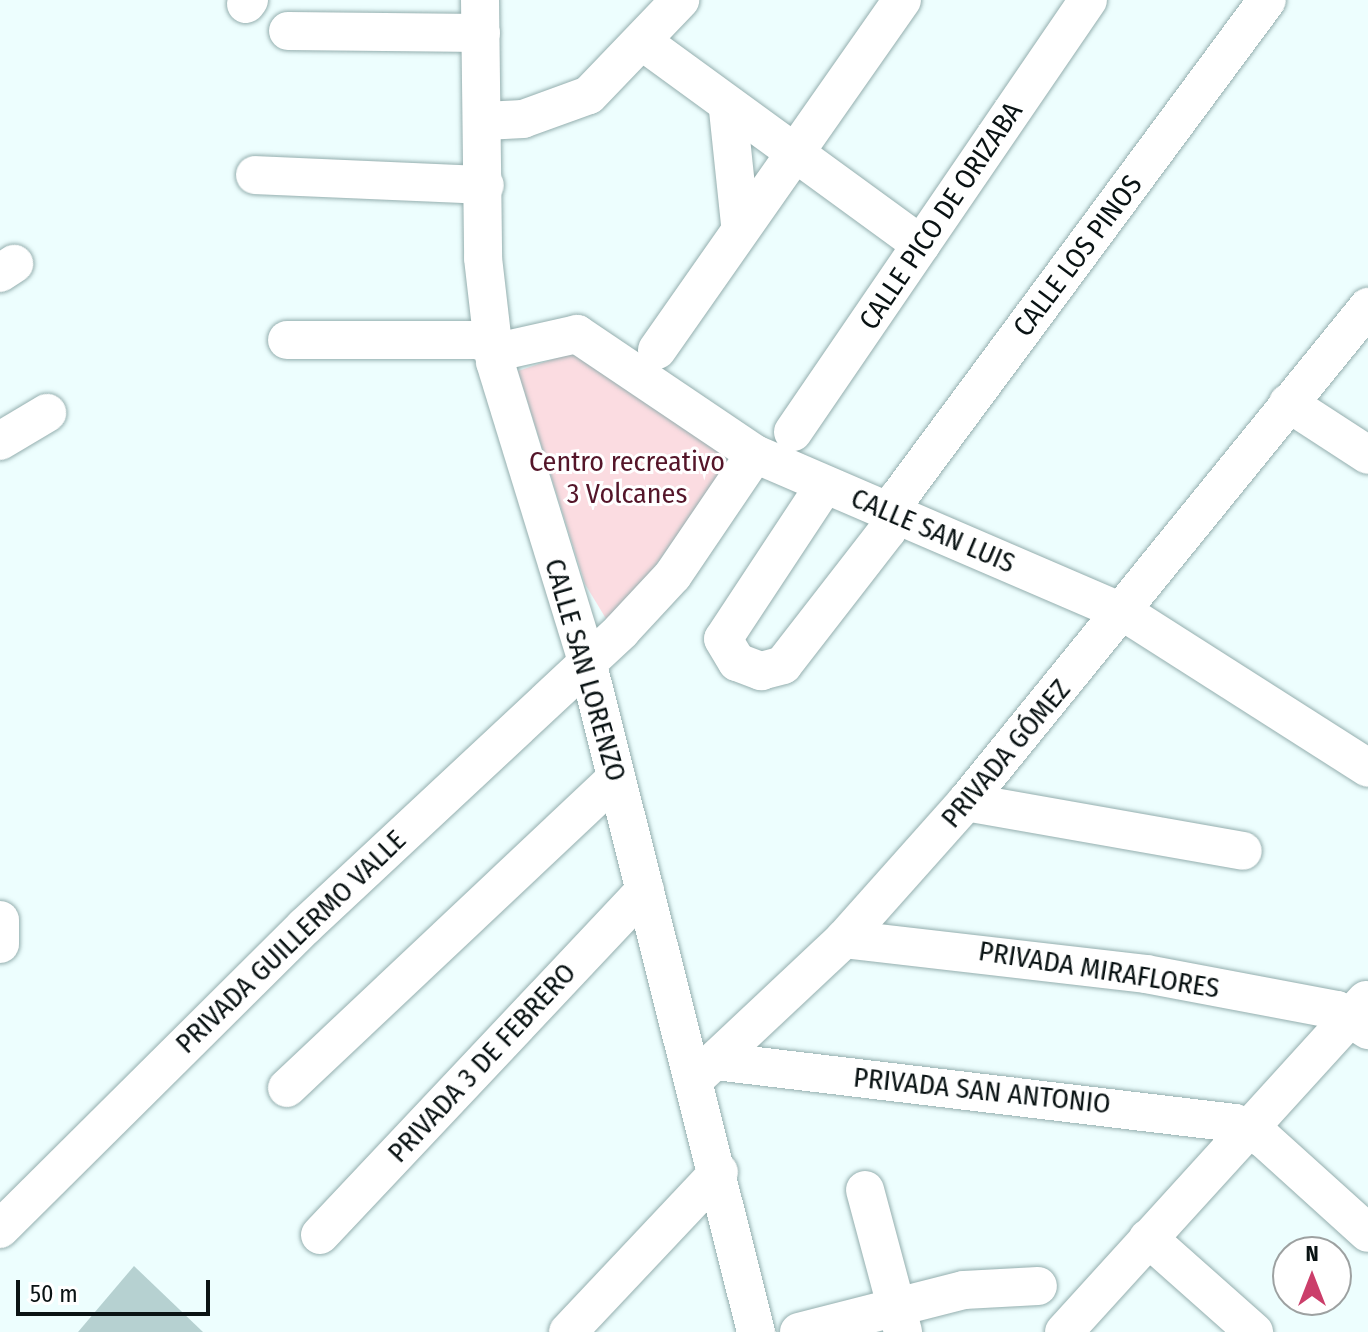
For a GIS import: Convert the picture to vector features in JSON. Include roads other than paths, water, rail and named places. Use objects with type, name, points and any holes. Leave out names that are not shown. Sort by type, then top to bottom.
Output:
[{"type":"street","points":[[485,121],[523,119],[579,99],[643,42],[680,0]]},
{"type":"street","points":[[657,350],[740,224],[902,0]]},
{"type":"street","name":"CALLE PICO DE ORIZABA","points":[[793,432],[1088,0]]},
{"type":"street","name":"CALLE LOS PINOS","points":[[824,486],[723,639],[737,662],[761,671],[783,665],[887,531],[892,513],[1267,0]]},
{"type":"street","points":[[288,31],[481,16]]},
{"type":"street","name":"CALLE SAN LORENZO","points":[[481,16],[485,121],[483,258],[492,345],[587,661],[645,890],[705,1070],[719,1172],[756,1332]]},
{"type":"street","points":[[643,42],[728,110],[921,245]]},
{"type":"street","points":[[728,110],[740,224]]},
{"type":"street","points":[[255,175],[485,185]]},
{"type":"street","name":"PRIVADA GÓMEZ","points":[[705,1070],[844,939],[966,802],[1125,613],[1288,403],[1368,307]]},
{"type":"street","name":"CALLE SAN LUIS","points":[[287,340],[477,340],[506,350],[577,334],[755,454],[1125,613],[1368,768]]},
{"type":"street","points":[[1288,403],[1368,455]]},
{"type":"street","points":[[0,441],[47,413]]},
{"type":"street","name":"PRIVADA GUILLERMO VALLE","points":[[0,1229],[304,927],[587,661],[673,575],[755,454]]},
{"type":"street","points":[[287,1088],[616,778]]},
{"type":"street","points":[[966,802],[1243,851]]},
{"type":"street","name":"PRIVADA 3 DE FEBRERO","points":[[320,1235],[645,890]]},
{"type":"street","name":"PRIVADA MIRAFLORES","points":[[844,939],[1047,958],[1362,1015]]},
{"type":"street","points":[[1064,1332],[1248,1129],[1362,1015]]},
{"type":"street","name":"PRIVADA SAN ANTONIO","points":[[705,1070],[1179,1113],[1248,1129]]},
{"type":"street","points":[[1248,1129],[1368,1233]]},
{"type":"street","points":[[568,1332],[719,1172]]},
{"type":"street","points":[[865,1190],[899,1319]]},
{"type":"street","points":[[1148,1238],[1254,1332]]},
{"type":"street","points":[[799,1332],[899,1319],[989,1287],[1038,1286]]},
{"type":"park label","name":"Centro recreativo 3 Volcanes","points":[[627,478]]}]
